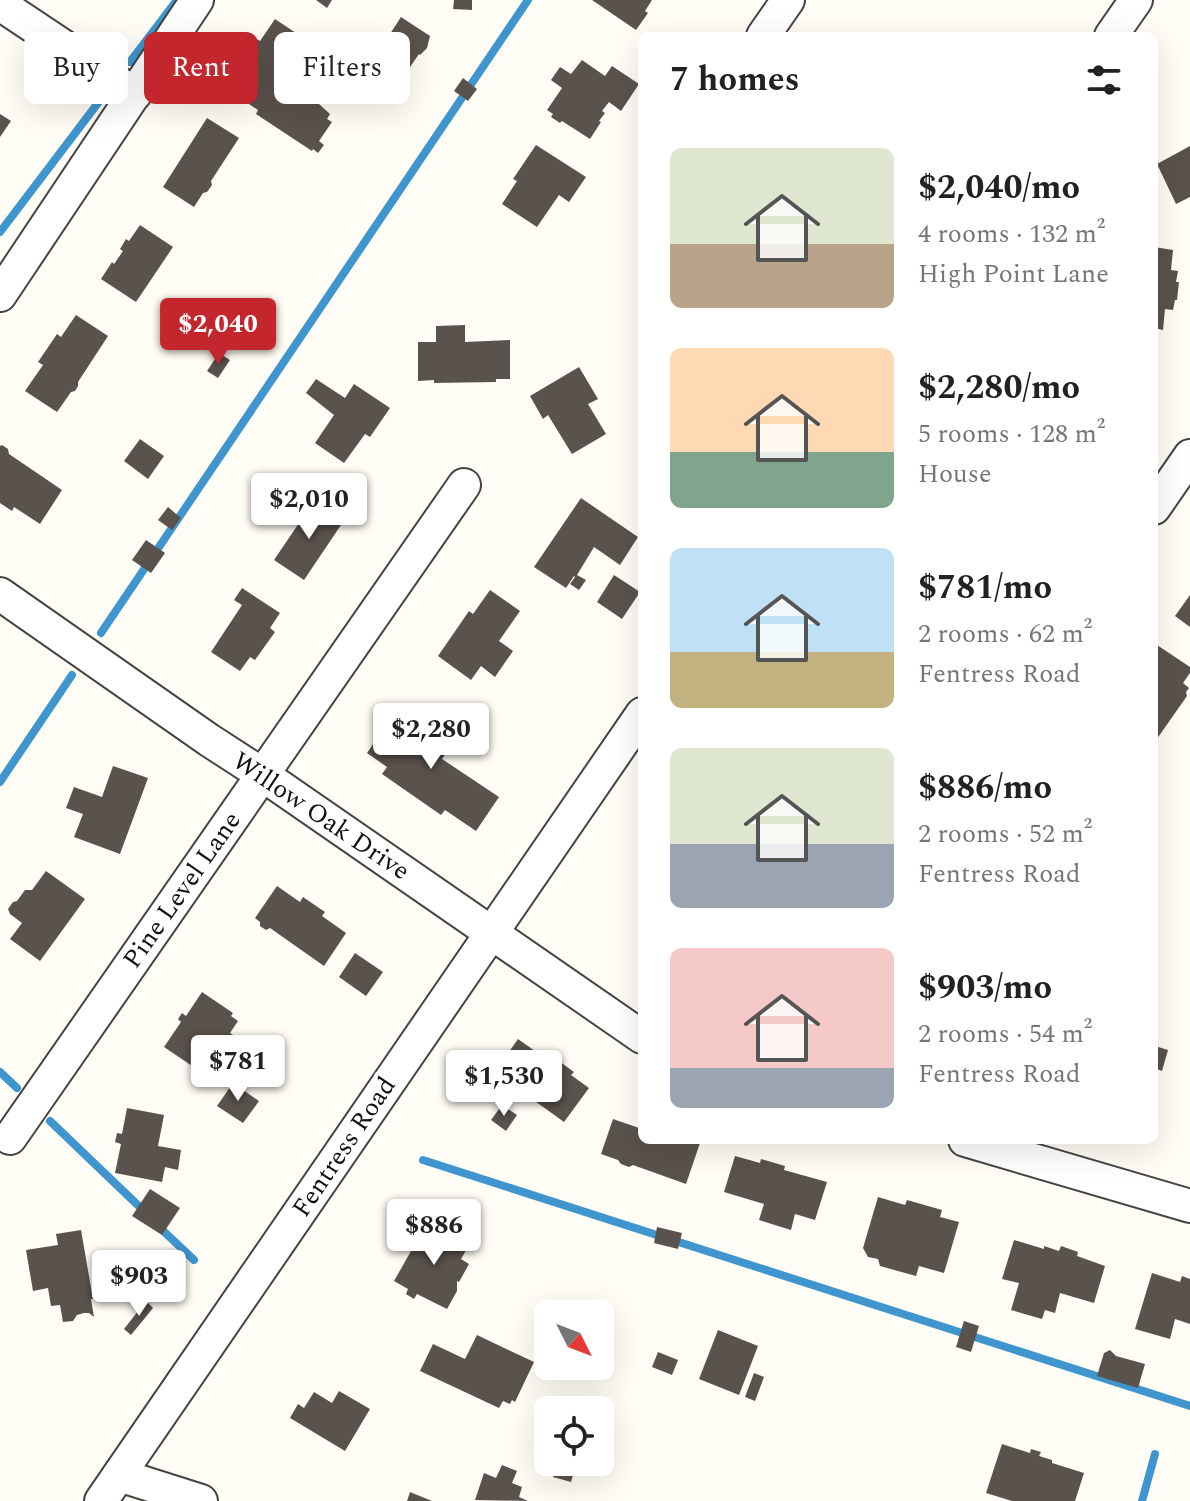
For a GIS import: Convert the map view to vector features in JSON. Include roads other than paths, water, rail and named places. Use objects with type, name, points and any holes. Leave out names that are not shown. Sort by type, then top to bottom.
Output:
[{"type":"street","points":[[0,295],[197,0]]},
{"type":"street","points":[[766,32],[788,0]]},
{"type":"street","points":[[1114,32],[1136,0]]},
{"type":"street","points":[[0,4],[135,94]]},
{"type":"street","points":[[1158,502],[1190,456]]},
{"type":"street","name":"Pine Level Lane","points":[[10,1138],[464,485]]},
{"type":"street","name":"Willow Oak Drive","points":[[0,594],[638,1034]]},
{"type":"street","name":"Fentress Road","points":[[110,1488],[638,720]]},
{"type":"street","points":[[979,1144],[1190,1206]]},
{"type":"street","points":[[110,1488],[201,1501]]},
{"type":"waterway","points":[[130,62],[177,0]]},
{"type":"waterway","points":[[101,633],[528,0]]},
{"type":"waterway","points":[[0,232],[97,104]]},
{"type":"waterway","points":[[0,782],[72,675]]},
{"type":"waterway","points":[[0,1072],[17,1088]]},
{"type":"waterway","points":[[50,1121],[145,1212]]},
{"type":"waterway","points":[[423,1160],[1190,1406]]},
{"type":"waterway","points":[[157,1225],[194,1260]]},
{"type":"waterway","points":[[1142,1501],[1155,1454]]}]
